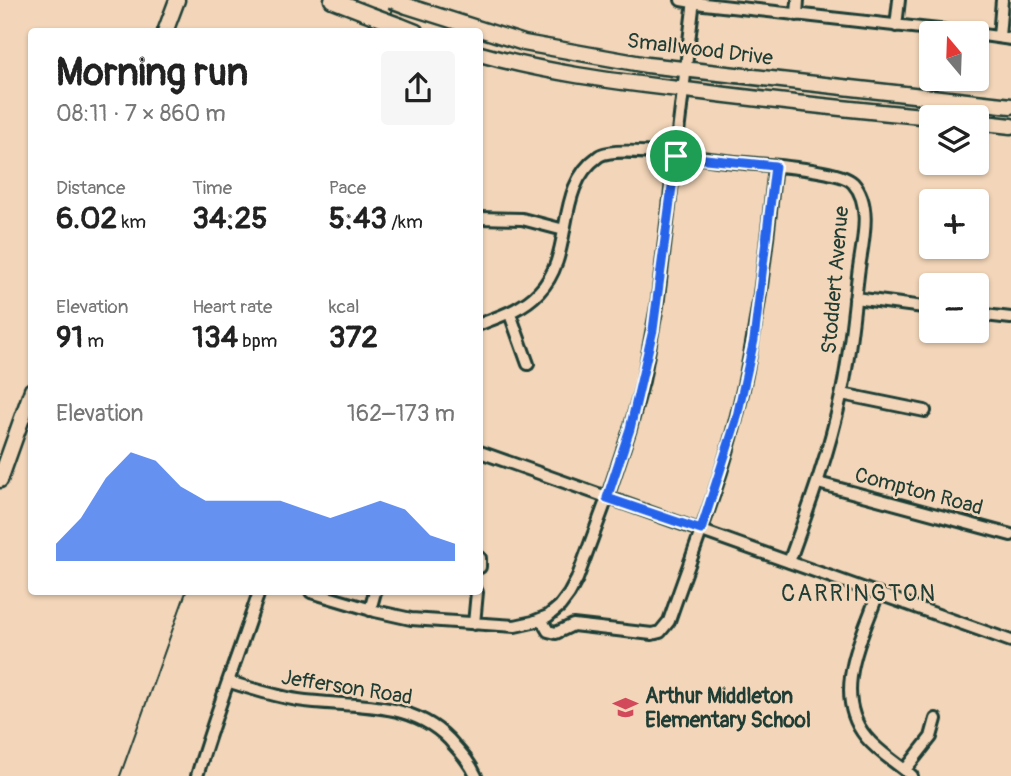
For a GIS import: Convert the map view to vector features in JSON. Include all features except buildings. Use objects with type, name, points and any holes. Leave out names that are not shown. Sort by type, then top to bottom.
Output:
[{"type":"main road","points":[[166,28],[177,0]]},
{"type":"main road","points":[[332,0],[406,28]]},
{"type":"main road","name":"Smallwood Drive","points":[[391,0],[477,28]]},
{"type":"main road","name":"Smallwood Drive","points":[[483,30],[524,43],[686,71],[1011,106]]},
{"type":"main road","name":"Smallwood Drive","points":[[483,55],[554,71],[751,100],[919,116]]},
{"type":"main road","points":[[989,123],[1011,126]]},
{"type":"main road","points":[[0,480],[28,401]]},
{"type":"street","points":[[681,0],[919,28]]},
{"type":"street","points":[[797,15],[798,0]]},
{"type":"street","points":[[896,26],[899,0]]},
{"type":"street","points":[[999,37],[1002,0]]},
{"type":"street","points":[[321,595],[411,619],[515,626],[541,619],[561,606],[573,588],[630,429],[653,330],[694,1]]},
{"type":"street","points":[[989,36],[1011,39]]},
{"type":"street","name":"Stoddert Avenue","points":[[483,323],[510,314],[532,299],[546,284],[557,262],[577,181],[601,154],[633,150],[775,166],[847,178],[857,188],[863,202],[864,216],[842,394],[818,483],[789,562]]},
{"type":"street","points":[[541,619],[552,633],[572,625],[652,634],[660,632],[668,621],[736,421],[754,340],[775,166]]},
{"type":"street","points":[[483,218],[522,219],[564,230]]},
{"type":"street","points":[[855,298],[919,306]]},
{"type":"street","points":[[510,314],[528,364]]},
{"type":"street","points":[[989,315],[1011,318]]},
{"type":"street","points":[[842,394],[925,411]]},
{"type":"street","points":[[483,453],[1011,642]]},
{"type":"street","name":"Compton Road","points":[[818,483],[1011,535]]},
{"type":"street","points":[[878,593],[852,667],[850,696],[856,719],[866,737],[877,749],[908,773],[931,737],[936,719]]},
{"type":"street","points":[[197,776],[258,595]]},
{"type":"street","points":[[370,610],[373,595]]},
{"type":"street","points":[[474,624],[477,595]]},
{"type":"street","name":"Jefferson Road","points":[[230,682],[298,700],[400,710],[417,716],[446,735],[469,761],[475,776]]},
{"type":"railway","points":[[386,28],[396,0]]},
{"type":"railway","points":[[120,776],[185,595]]},
{"type":"place","name":"Arthur Middleton Elementary School","points":[[625,708]]},
{"type":"district","name":"CARRINGTON","points":[[859,593]]},
{"type":"route","points":[[676,156],[775,166],[754,340],[736,421],[701,530],[607,498],[643,381],[653,330],[676,156]]}]
